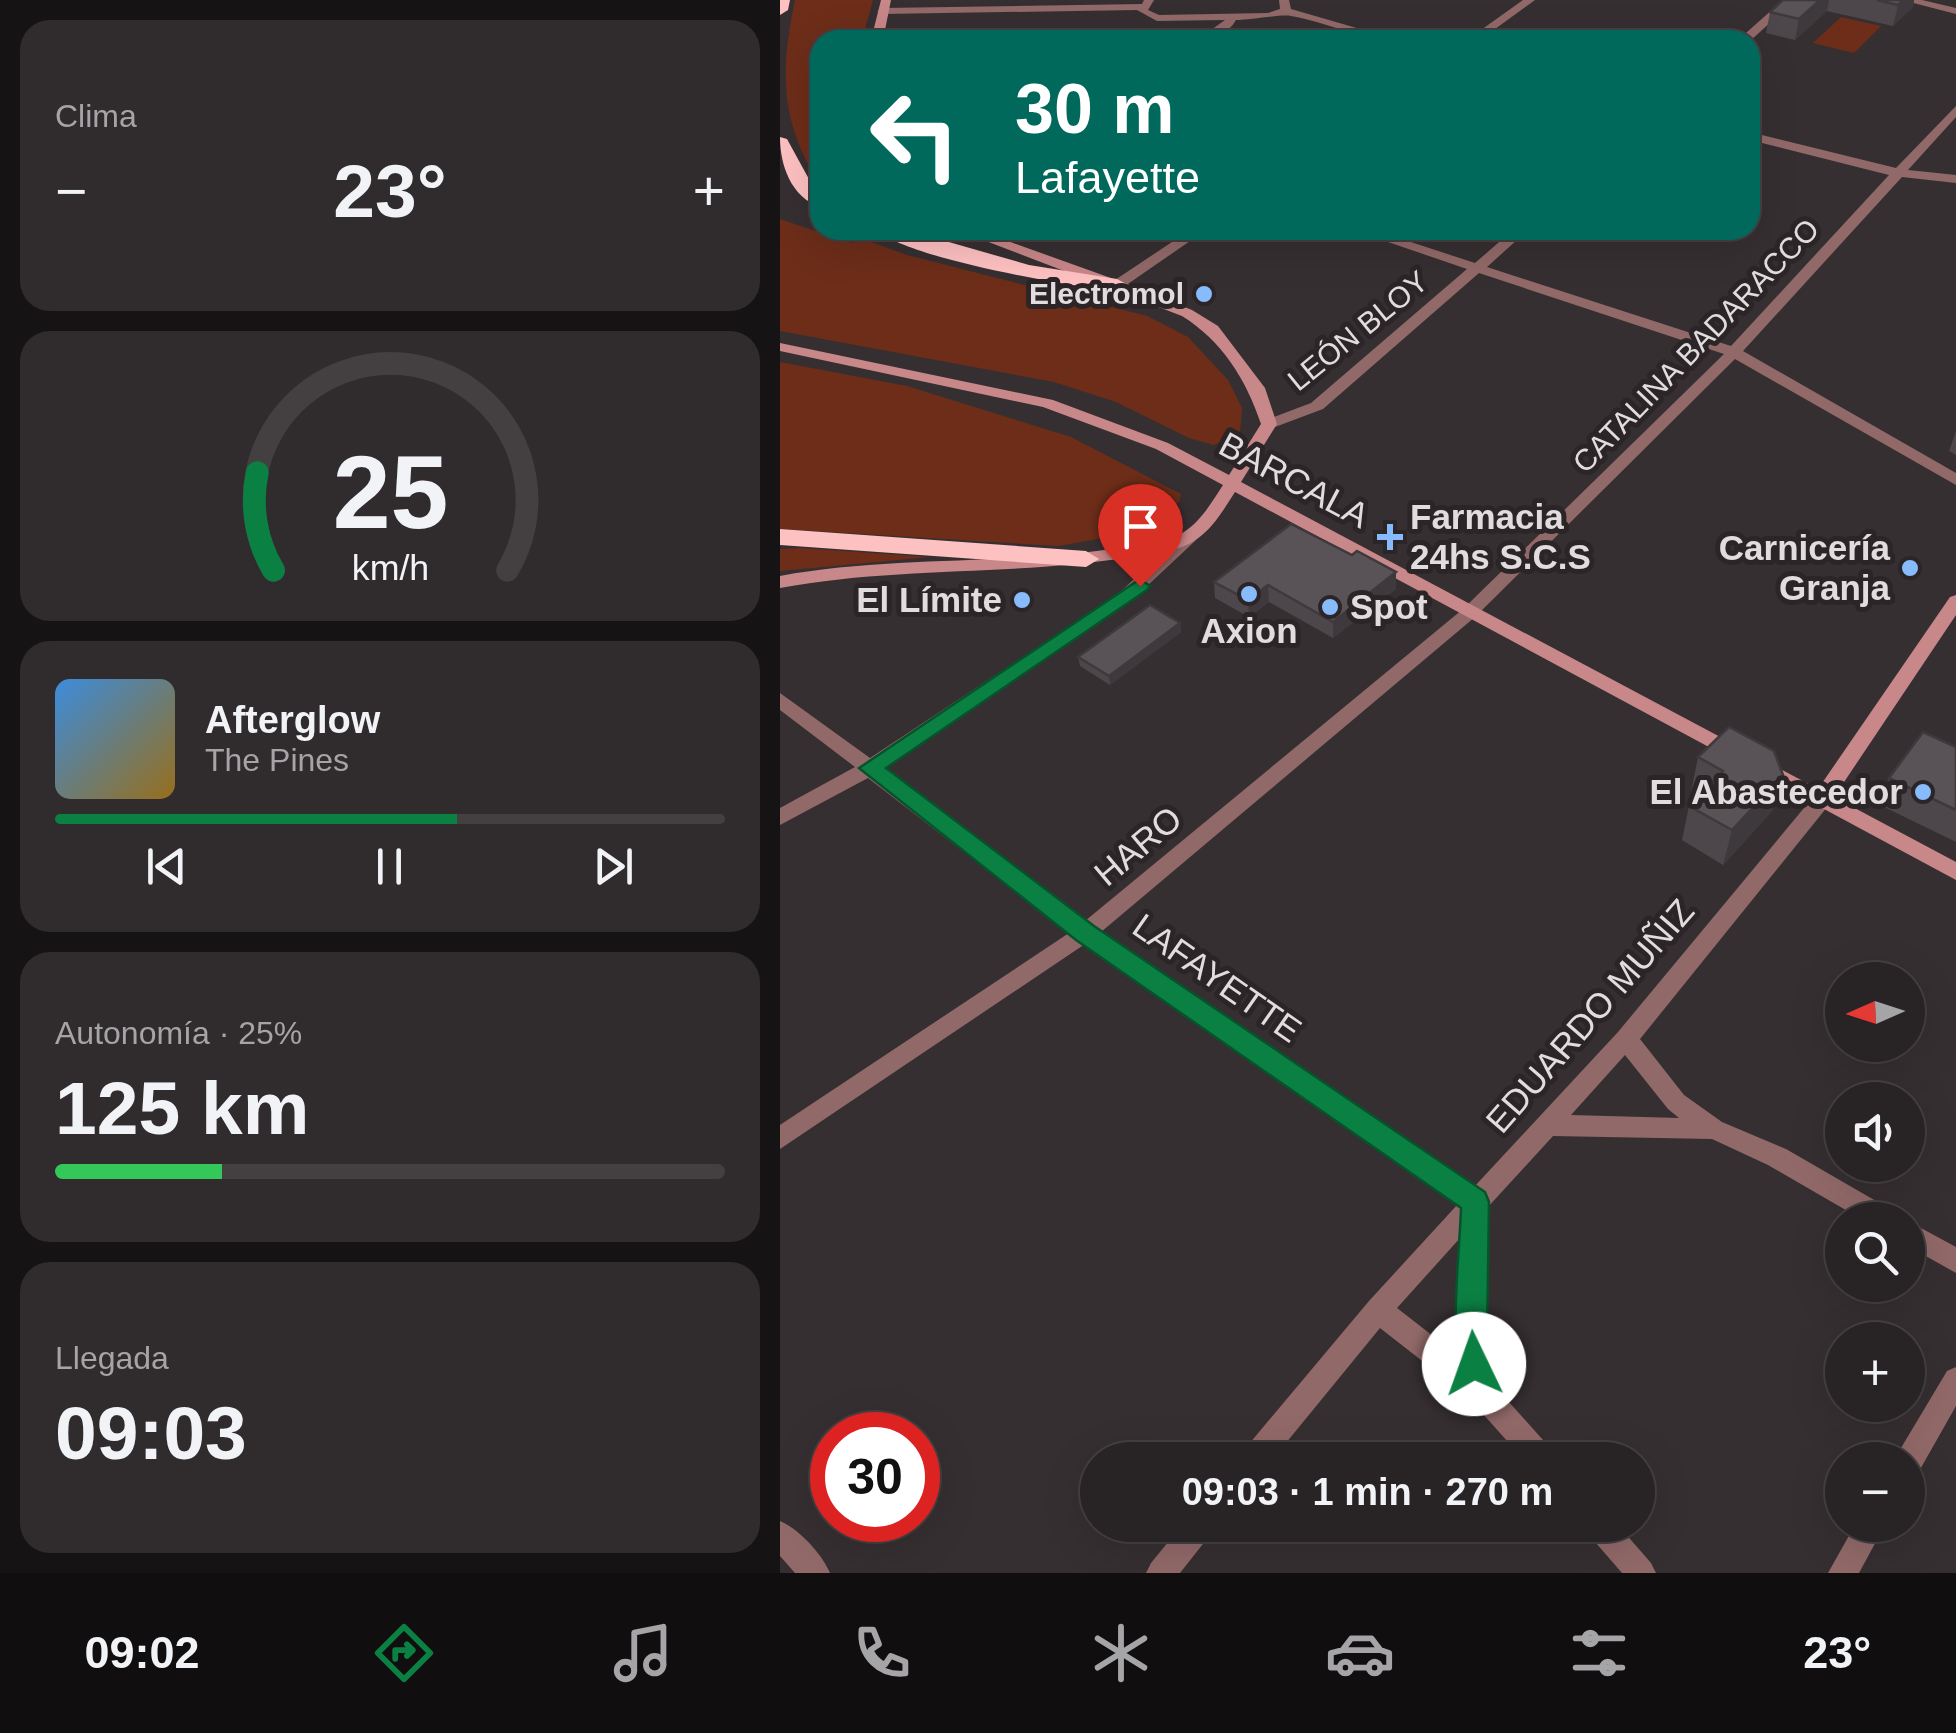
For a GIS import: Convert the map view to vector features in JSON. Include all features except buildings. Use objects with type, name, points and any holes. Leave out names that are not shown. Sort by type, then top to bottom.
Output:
[{"type":"highway","points":[[780,10],[782,0]]},
{"type":"highway","points":[[780,143],[810,192]]},
{"type":"highway","points":[[920,240],[1061,281],[1117,285]]},
{"type":"highway","points":[[780,537],[1086,559]]},
{"type":"street","points":[[1487,30],[1530,0]]},
{"type":"street","points":[[1756,30],[1790,0]]},
{"type":"street","points":[[1908,0],[1956,10]]},
{"type":"street","points":[[884,6],[1146,4],[1146,15],[1157,18],[1269,16],[1285,6],[1361,30]]},
{"type":"street","points":[[1219,30],[1233,16]]},
{"type":"street","name":"CATALINA BADARACCO","points":[[1469,614],[1734,352],[1956,110]]},
{"type":"street","points":[[1760,139],[1898,174],[1956,179]]},
{"type":"street","points":[[780,816],[870,768],[1123,599],[1214,514],[1270,424],[1257,388],[1213,329],[1187,313],[992,240]]},
{"type":"street","points":[[1117,285],[1183,240]]},
{"type":"street","points":[[1391,240],[1734,352],[1956,480]]},
{"type":"street","name":"LEÓN BLOY","points":[[1270,424],[1317,406],[1509,240]]},
{"type":"street","name":"BARCALA","points":[[780,347],[932,376],[1070,410],[1162,446],[1956,872]]},
{"type":"street","points":[[780,582],[828,573],[1086,559],[1146,550],[1189,537]]},
{"type":"street","name":"EDUARDO MUÑIZ","points":[[1269,1442],[1378,1310],[1626,1039],[1821,801],[1956,601]]},
{"type":"street","name":"HARO","points":[[780,1138],[1085,933],[1469,614]]},
{"type":"street","name":"LAFAYETTE","points":[[780,700],[1085,933],[1475,1202]]},
{"type":"street","points":[[1626,1039],[1676,1102],[1714,1129],[1777,1157],[1855,1202]]},
{"type":"street","points":[[1546,1126],[1714,1129]]},
{"type":"street","points":[[1475,1202],[1472,1342],[1477,1387]]},
{"type":"street","points":[[1925,1242],[1956,1260]]},
{"type":"street","points":[[1378,1310],[1477,1387],[1526,1442]]},
{"type":"street","points":[[1920,1442],[1956,1380]]},
{"type":"street","points":[[780,1535],[814,1573]]},
{"type":"street","points":[[1161,1573],[1186,1542]]},
{"type":"street","points":[[1614,1542],[1641,1573]]},
{"type":"street","points":[[1842,1573],[1861,1542]]},
{"type":"shaded area","points":[[795,0],[873,0],[865,30],[810,30],[810,166],[791,118],[787,50]]},
{"type":"shaded area","points":[[1841,17],[1881,26],[1854,53],[1813,43]]},
{"type":"shaded area","points":[[780,219],[810,229],[810,240],[866,240],[907,255],[1147,316],[1188,337],[1228,380],[1242,408],[1240,433],[1214,445],[1189,438],[1116,402],[1054,382],[780,331]]},
{"type":"shaded area","points":[[780,362],[907,386],[1071,437],[1181,494],[1179,502],[1137,532],[1058,546],[780,529]]},
{"type":"shaded area","points":[[780,549],[930,557],[780,571]]},
{"type":"place","name":"Electromol","points":[[1204,294]]},
{"type":"place","name":"Farmacia 24hs S.C.S","points":[[1390,537]]},
{"type":"place","name":"Carnicería Granja","points":[[1910,568]]},
{"type":"place","name":"Axion","points":[[1249,594]]},
{"type":"place","name":"El Límite","points":[[1022,600]]},
{"type":"place","name":"Spot","points":[[1330,607]]},
{"type":"place","name":"El Abastecedor","points":[[1923,792]]},
{"type":"route","points":[[1140,586],[870,768],[1085,933],[1475,1202],[1474,1364]]}]
